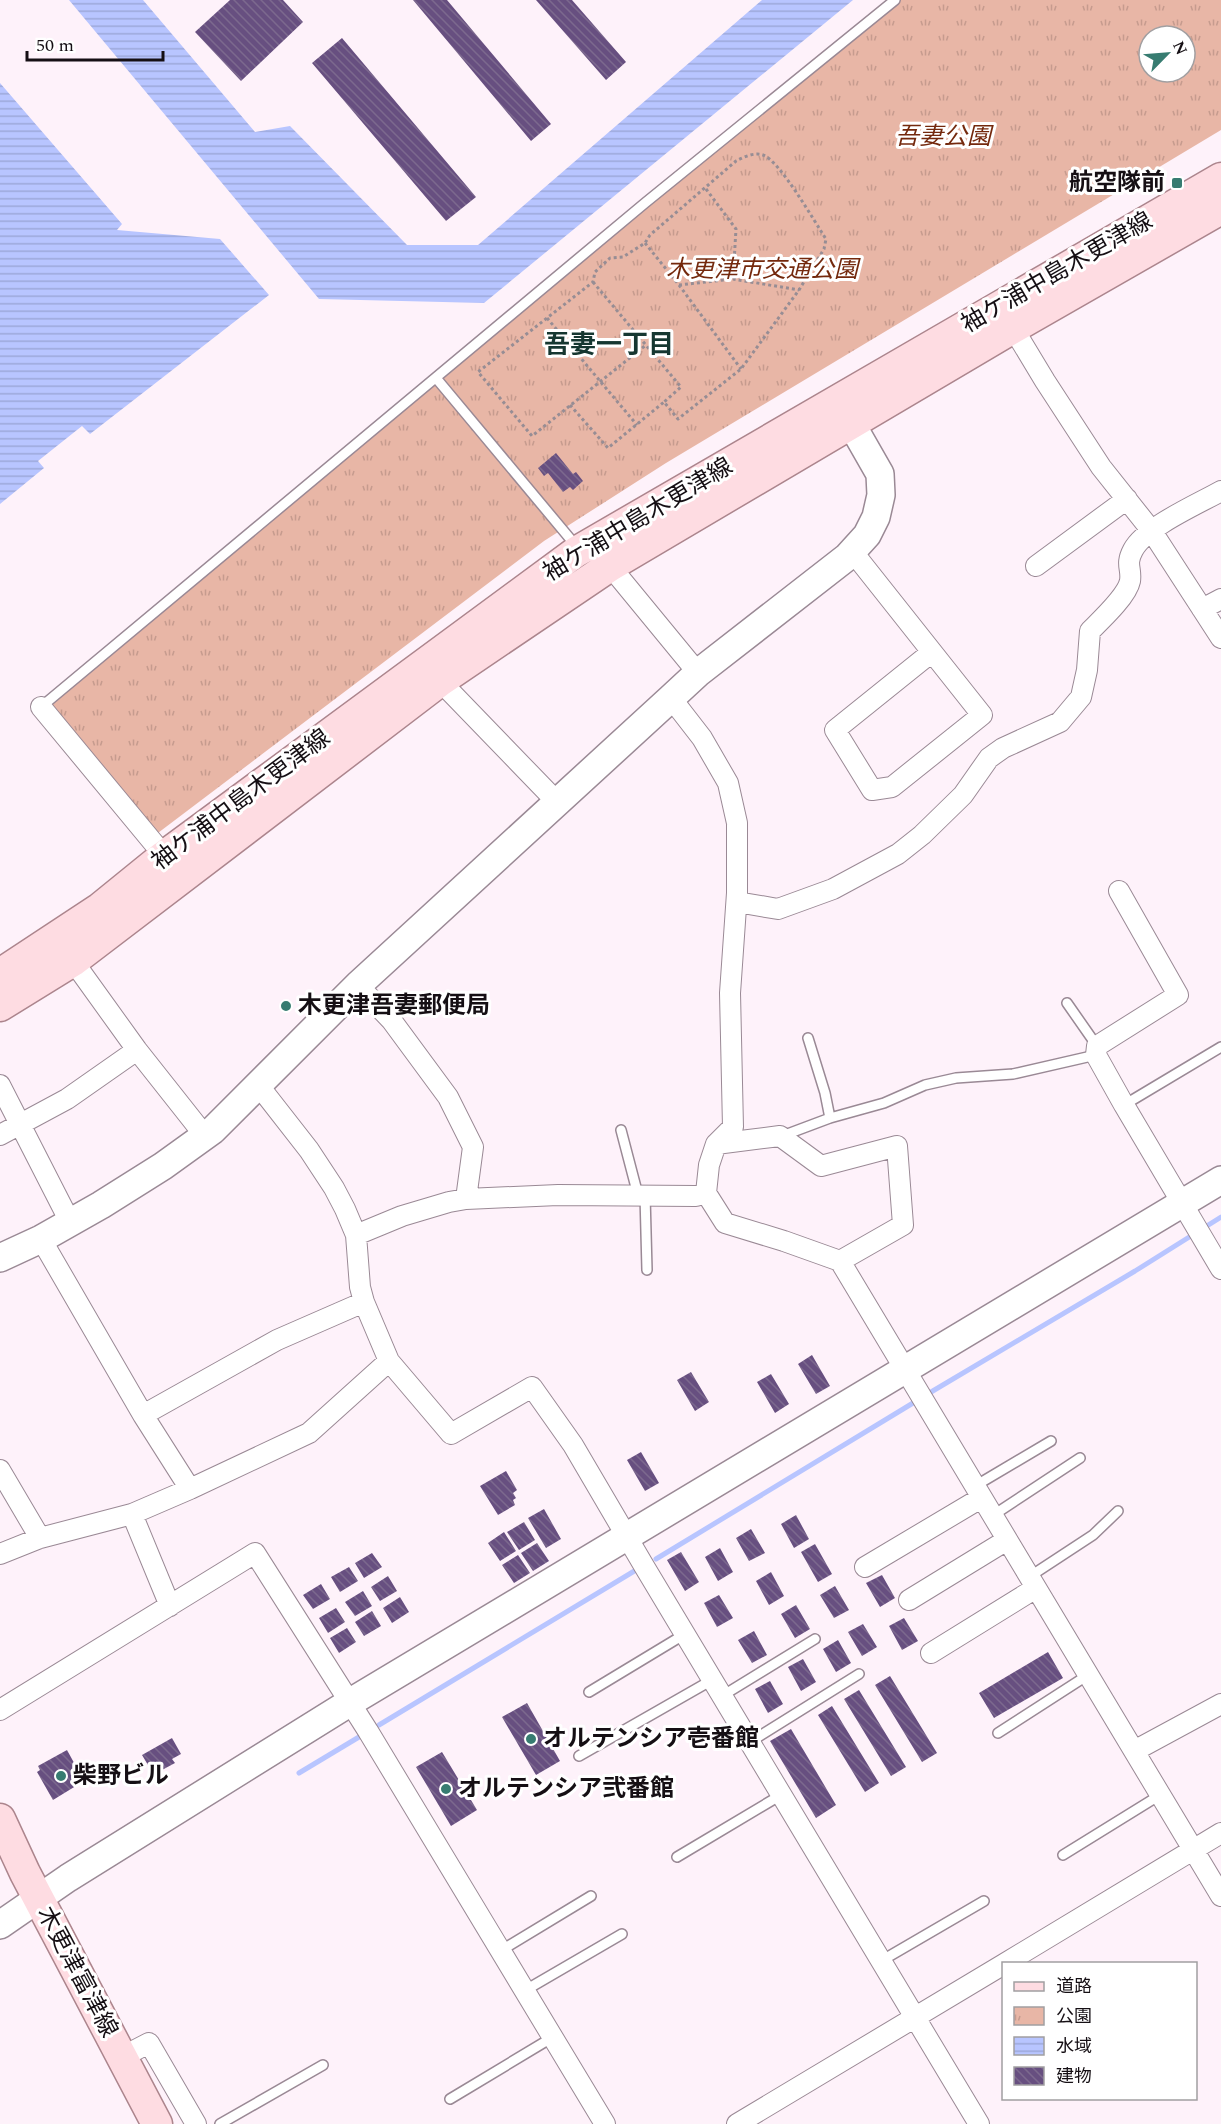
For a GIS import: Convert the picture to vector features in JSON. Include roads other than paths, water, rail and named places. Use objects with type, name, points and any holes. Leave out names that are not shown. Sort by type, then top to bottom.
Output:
[{"type":"main road","name":"袖ケ浦中島木更津線","points":[[0,974],[100,908],[173,867],[440,681],[844,412],[1221,178]]},
{"type":"main road","name":"袖ケ浦中島木更津線","points":[[0,1006],[73,961],[173,867],[580,551],[844,412],[1013,328],[1221,209]]},
{"type":"main road","name":"木更津富津線","points":[[0,1819],[39,1900],[81,1975],[157,2124]]},
{"type":"street","points":[[1013,328],[1044,381],[1101,467],[1151,530],[1221,639]]},
{"type":"street","points":[[0,1258],[41,1239],[70,1222],[154,1172],[205,1136],[259,1086],[358,985],[670,698],[698,673],[852,551],[867,536],[876,517],[881,495],[880,474],[844,412]]},
{"type":"street","points":[[737,902],[778,909],[833,889],[898,854],[922,835],[963,795],[989,758],[1003,748],[1060,722],[1081,697],[1088,670],[1090,631],[1114,607],[1130,582],[1128,562],[1134,548],[1151,530],[1221,491]]},
{"type":"street","points":[[1036,567],[1127,499]]},
{"type":"street","points":[[852,551],[982,715],[892,786],[872,790],[835,730],[932,652]]},
{"type":"street","points":[[610,566],[698,673]]},
{"type":"street","points":[[1202,609],[1221,599]]},
{"type":"street","points":[[440,681],[557,802]]},
{"type":"street","points":[[670,698],[702,738],[728,783],[737,823],[737,902],[730,993],[733,1127],[716,1144],[706,1193],[725,1223],[784,1241],[840,1262],[1221,1896]]},
{"type":"street","points":[[41,707],[173,867]]},
{"type":"street","points":[[1119,891],[1178,994],[1096,1050],[1124,1105],[1221,1269]]},
{"type":"street","points":[[73,961],[137,1050],[205,1136]]},
{"type":"street","points":[[358,985],[392,1021],[448,1097],[473,1147],[466,1199]]},
{"type":"street","points":[[0,1135],[67,1099],[137,1050]]},
{"type":"street","points":[[0,1085],[70,1222]]},
{"type":"street","points":[[259,1086],[322,1169],[345,1209],[356,1235],[360,1287],[364,1302],[389,1361],[451,1434],[532,1387],[573,1445],[979,2124]]},
{"type":"street","points":[[716,1144],[780,1136],[821,1166],[897,1146],[903,1225],[840,1262]]},
{"type":"street","points":[[0,1925],[68,1878],[350,1703],[1221,1180]]},
{"type":"street","points":[[356,1235],[402,1215],[466,1199],[558,1195],[696,1196],[706,1193]]},
{"type":"street","points":[[41,1239],[143,1415],[190,1489]]},
{"type":"street","points":[[143,1415],[277,1340],[364,1302]]},
{"type":"street","points":[[0,1554],[40,1538],[132,1514],[309,1433],[389,1361]]},
{"type":"street","points":[[0,1470],[40,1538]]},
{"type":"street","points":[[865,1567],[978,1492]]},
{"type":"street","points":[[132,1514],[170,1606]]},
{"type":"street","points":[[909,1600],[1006,1540]]},
{"type":"street","points":[[0,1710],[255,1553],[350,1703],[605,2124]]},
{"type":"street","points":[[931,1653],[1032,1582]]},
{"type":"street","points":[[1134,1751],[1221,1704]]},
{"type":"street","points":[[1007,1962],[1221,1833]]},
{"type":"street","points":[[737,2124],[1002,1965]]},
{"type":"street","points":[[122,2057],[149,2043],[196,2124]]},
{"type":"lane","points":[[41,707],[645,203],[895,0]]},
{"type":"lane","points":[[436,378],[580,551]]},
{"type":"lane","points":[[780,1136],[830,1118],[884,1103],[925,1085],[956,1078],[1013,1074],[1096,1050],[1067,1003]]},
{"type":"lane","points":[[808,1038],[825,1093],[830,1118]]},
{"type":"lane","points":[[1124,1105],[1221,1047]]},
{"type":"lane","points":[[621,1130],[642,1195],[647,1270]]},
{"type":"lane","points":[[978,1492],[1051,1441]]},
{"type":"lane","points":[[992,1516],[1080,1458]]},
{"type":"lane","points":[[1032,1582],[1092,1535],[1118,1511]]},
{"type":"lane","points":[[589,1692],[685,1634]]},
{"type":"lane","points":[[579,1756],[815,1639]]},
{"type":"lane","points":[[750,1742],[859,1674]]},
{"type":"lane","points":[[998,1733],[1088,1675]]},
{"type":"lane","points":[[677,1857],[781,1795]]},
{"type":"lane","points":[[1063,1855],[1160,1795]]},
{"type":"lane","points":[[500,1951],[591,1896]]},
{"type":"lane","points":[[881,1960],[984,1901]]},
{"type":"lane","points":[[524,1991],[622,1934]]},
{"type":"lane","points":[[450,2099],[552,2037]]},
{"type":"lane","points":[[220,2124],[323,2065]]},
{"type":"water","points":[[69,0],[143,0],[255,132],[290,126],[407,245],[478,245],[762,0],[853,0],[484,303],[319,299]]},
{"type":"water","points":[[0,83],[122,224],[117,230],[220,239],[269,295],[90,434],[82,426],[38,461],[44,468],[0,504]]},
{"type":"waterway","points":[[926,1395],[1135,1271],[1221,1217]]},
{"type":"waterway","points":[[656,1559],[918,1400]]},
{"type":"waterway","points":[[379,1725],[636,1570]]},
{"type":"waterway","points":[[299,1773],[359,1737]]},
{"type":"place","name":"航空隊前","points":[[1177,183]]},
{"type":"place","name":"木更津吾妻郵便局","points":[[286,1006]]},
{"type":"place","name":"オルテンシア壱番館","points":[[531,1739]]},
{"type":"place","name":"柴野ビル","points":[[61,1776]]},
{"type":"place","name":"オルテンシア弐番館","points":[[446,1789]]},
{"type":"district","name":"吾妻一丁目","points":[[609,345]]},
{"type":"park label","name":"吾妻公園","points":[[943,137]]},
{"type":"park label","name":"木更津市交通公園","points":[[762,270]]}]
